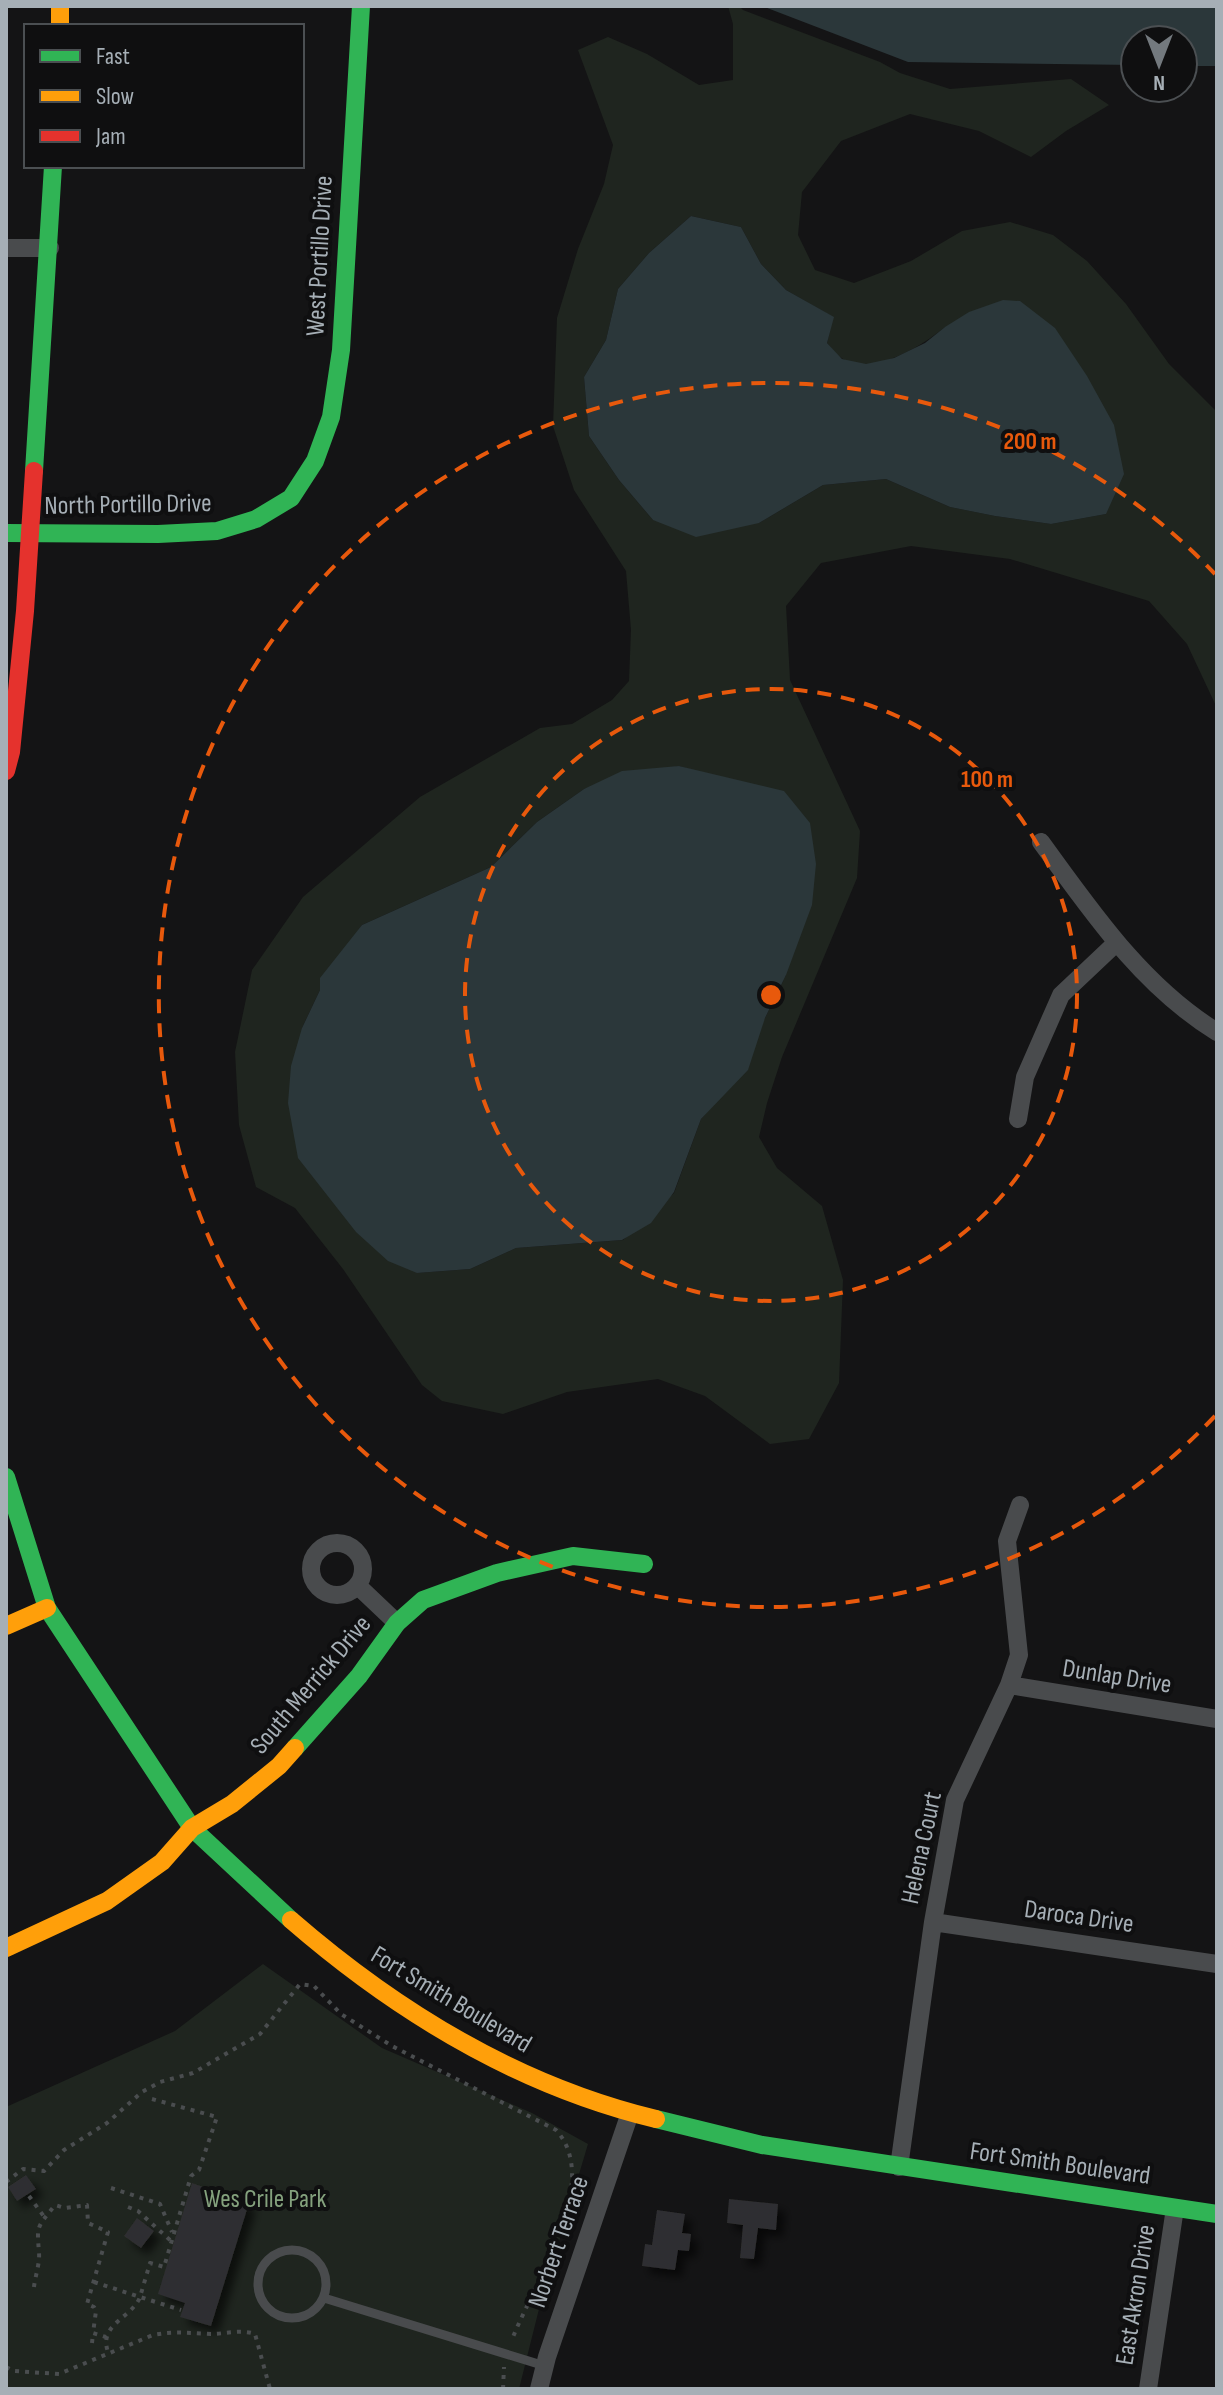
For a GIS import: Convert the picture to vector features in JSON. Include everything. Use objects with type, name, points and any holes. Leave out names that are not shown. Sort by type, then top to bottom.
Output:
[{"type":"street","name":"West Portillo Drive","points":[[291,498],[315,461],[331,417],[341,350],[361,6]]},
{"type":"street","points":[[6,771],[12,736],[30,533],[53,168]]},
{"type":"street","points":[[6,248],[50,248]]},
{"type":"street","name":"North Portillo Drive","points":[[6,533],[158,534],[217,531],[256,519],[291,498]]},
{"type":"street","points":[[1041,842],[1115,944],[1193,1018],[1217,1032]]},
{"type":"street","points":[[1018,1119],[1025,1077],[1061,995],[1115,944]]},
{"type":"street","name":"Fort Smith Boulevard","points":[[6,1477],[47,1608],[192,1828],[266,1899],[381,1993],[447,2034],[529,2077],[630,2113],[762,2145],[1217,2214]]},
{"type":"street","name":"Helena Court","points":[[899,2167],[933,1922],[955,1800],[1009,1685],[1019,1655],[1007,1541],[1020,1505]]},
{"type":"street","name":"South Merrick Drive","points":[[6,1948],[107,1901],[162,1862],[192,1828],[232,1804],[279,1766],[359,1676],[397,1623],[423,1600],[497,1573],[573,1556],[644,1564]]},
{"type":"street","points":[[358,1586],[397,1623]]},
{"type":"street","points":[[6,1626],[47,1608]]},
{"type":"street","name":"Dunlap Drive","points":[[1009,1685],[1217,1719]]},
{"type":"street","name":"Daroca Drive","points":[[933,1922],[1217,1964]]},
{"type":"street","name":"Norbert Terrace","points":[[539,2389],[630,2113]]},
{"type":"street","name":"East Akron Drive","points":[[1148,2389],[1175,2208]]},
{"type":"lane","points":[[288,2250],[300,2251],[320,2264],[325,2275],[324,2298],[310,2313],[290,2318],[280,2316],[259,2294],[261,2270],[277,2254],[288,2250]]},
{"type":"lane","points":[[324,2298],[545,2366]]},
{"type":"path","points":[[6,2182],[23,2169],[44,2171],[64,2150],[107,2123],[142,2092],[160,2082],[193,2073],[260,2034],[300,1984],[314,1986],[341,2014],[392,2046],[545,2123],[563,2137],[573,2165],[564,2226],[513,2337]]},
{"type":"path","points":[[108,2352],[106,2337],[119,2319],[136,2307],[150,2263],[164,2267],[191,2176],[199,2170],[217,2117],[152,2099]]},
{"type":"path","points":[[111,2188],[160,2204],[173,2234]]},
{"type":"path","points":[[29,2196],[45,2218]]},
{"type":"path","points":[[34,2287],[40,2255],[36,2232],[45,2218],[55,2205],[65,2208],[87,2205],[88,2223],[108,2232],[87,2304],[96,2311],[92,2343]]},
{"type":"path","points":[[128,2207],[138,2211],[171,2241]]},
{"type":"path","points":[[94,2282],[181,2310]]},
{"type":"path","points":[[6,2367],[14,2371],[59,2374],[108,2352],[168,2332],[248,2332],[255,2334],[270,2389]]},
{"type":"path","points":[[93,2333],[106,2337]]},
{"type":"path","points":[[503,2389],[504,2364]]},
{"type":"green space","points":[[728,6],[739,6],[880,62],[900,73],[950,89],[1071,79],[1109,105],[1031,157],[979,131],[910,114],[841,141],[802,192],[798,235],[815,270],[854,283],[911,261],[962,231],[1010,222],[1053,235],[1087,261],[1126,304],[1169,364],[1217,412],[1217,708],[1187,644],[1149,601],[1010,559],[911,546],[821,563],[786,606],[790,680],[860,831],[857,878],[782,1057],[759,1137],[777,1168],[822,1206],[843,1280],[839,1383],[809,1439],[770,1444],[705,1396],[658,1379],[567,1392],[503,1414],[442,1401],[422,1385],[343,1269],[295,1208],[256,1187],[239,1125],[235,1052],[252,970],[303,897],[420,797],[540,728],[572,724],[612,700],[629,681],[631,630],[626,571],[574,490],[553,426],[557,318],[578,249],[604,184],[613,145],[578,50],[608,37],[647,54],[699,85],[733,80],[733,24]],"holes":[[[691,216],[741,227],[761,264],[786,290],[833,317],[827,343],[838,356],[852,363],[866,364],[895,357],[910,351],[945,327],[1106,514],[1051,524],[995,516],[950,507],[886,479],[823,485],[759,523],[653,520],[619,480],[589,436],[584,377],[606,340],[618,289],[649,253]],[[679,766],[714,776],[786,975],[765,1018],[721,1096],[701,1119],[674,1193],[623,1240],[516,1248],[470,1269],[417,1273],[302,1028],[320,990],[362,925],[491,867],[537,822],[584,789]]]},
{"type":"green space","name":"Wes Crile Park","points":[[263,1964],[382,2048],[532,2113],[588,2144],[539,2309],[519,2389],[6,2389],[6,2107],[175,2031]]},
{"type":"shaded area","points":[[762,6],[1217,6],[1217,66],[1199,66],[1199,24],[1119,24],[1119,65],[908,62]]},
{"type":"shaded area","points":[[691,216],[741,227],[761,264],[786,290],[834,317],[827,343],[842,359],[866,364],[894,358],[925,343],[969,312],[1003,300],[1020,301],[1055,328],[1114,425],[1124,474],[1106,514],[1051,524],[995,516],[950,507],[886,479],[823,485],[759,523],[696,537],[653,520],[619,480],[589,436],[584,377],[606,340],[618,289],[649,253]]},
{"type":"shaded area","points":[[679,766],[784,791],[810,823],[816,864],[812,905],[786,975],[765,1018],[748,1070],[701,1119],[674,1192],[651,1223],[622,1240],[516,1248],[470,1269],[417,1273],[388,1261],[356,1232],[298,1158],[288,1103],[291,1066],[302,1028],[320,990],[320,978],[362,925],[491,867],[537,822],[584,789],[622,771]]},
{"type":"building","points":[[26,2175],[36,2189],[17,2201],[8,2187]]},
{"type":"building","points":[[192,2183],[249,2203],[211,2326],[180,2317],[185,2303],[158,2294]]},
{"type":"building","points":[[729,2199],[778,2204],[776,2230],[758,2228],[754,2259],[740,2258],[743,2225],[727,2223]]},
{"type":"building","points":[[657,2210],[685,2214],[682,2233],[691,2234],[689,2251],[678,2250],[675,2270],[642,2266],[645,2244],[652,2245]]},
{"type":"building","points":[[137,2218],[154,2231],[141,2248],[124,2236]]},
{"type":"traffic: fast","points":[[6,533],[158,534],[217,531],[256,519],[291,498],[315,461],[331,417],[341,350],[361,6]]},
{"type":"traffic: fast","points":[[34,471],[53,168]]},
{"type":"traffic: fast","points":[[6,1477],[47,1608],[192,1828],[291,1920]]},
{"type":"traffic: fast","points":[[295,1748],[359,1676],[397,1623],[423,1600],[497,1573],[573,1556],[644,1564]]},
{"type":"traffic: fast","points":[[656,2119],[762,2145],[1217,2214]]},
{"type":"traffic: slow","points":[[60,6],[60,24]]},
{"type":"traffic: slow","points":[[6,1626],[47,1608]]},
{"type":"traffic: slow","points":[[6,1948],[107,1901],[162,1862],[192,1828],[232,1804],[279,1766],[295,1748]]},
{"type":"traffic: slow","points":[[291,1920],[373,1985],[462,2042],[556,2087],[656,2119]]},
{"type":"traffic: jam","points":[[6,771],[11,752],[25,611],[34,471]]}]
